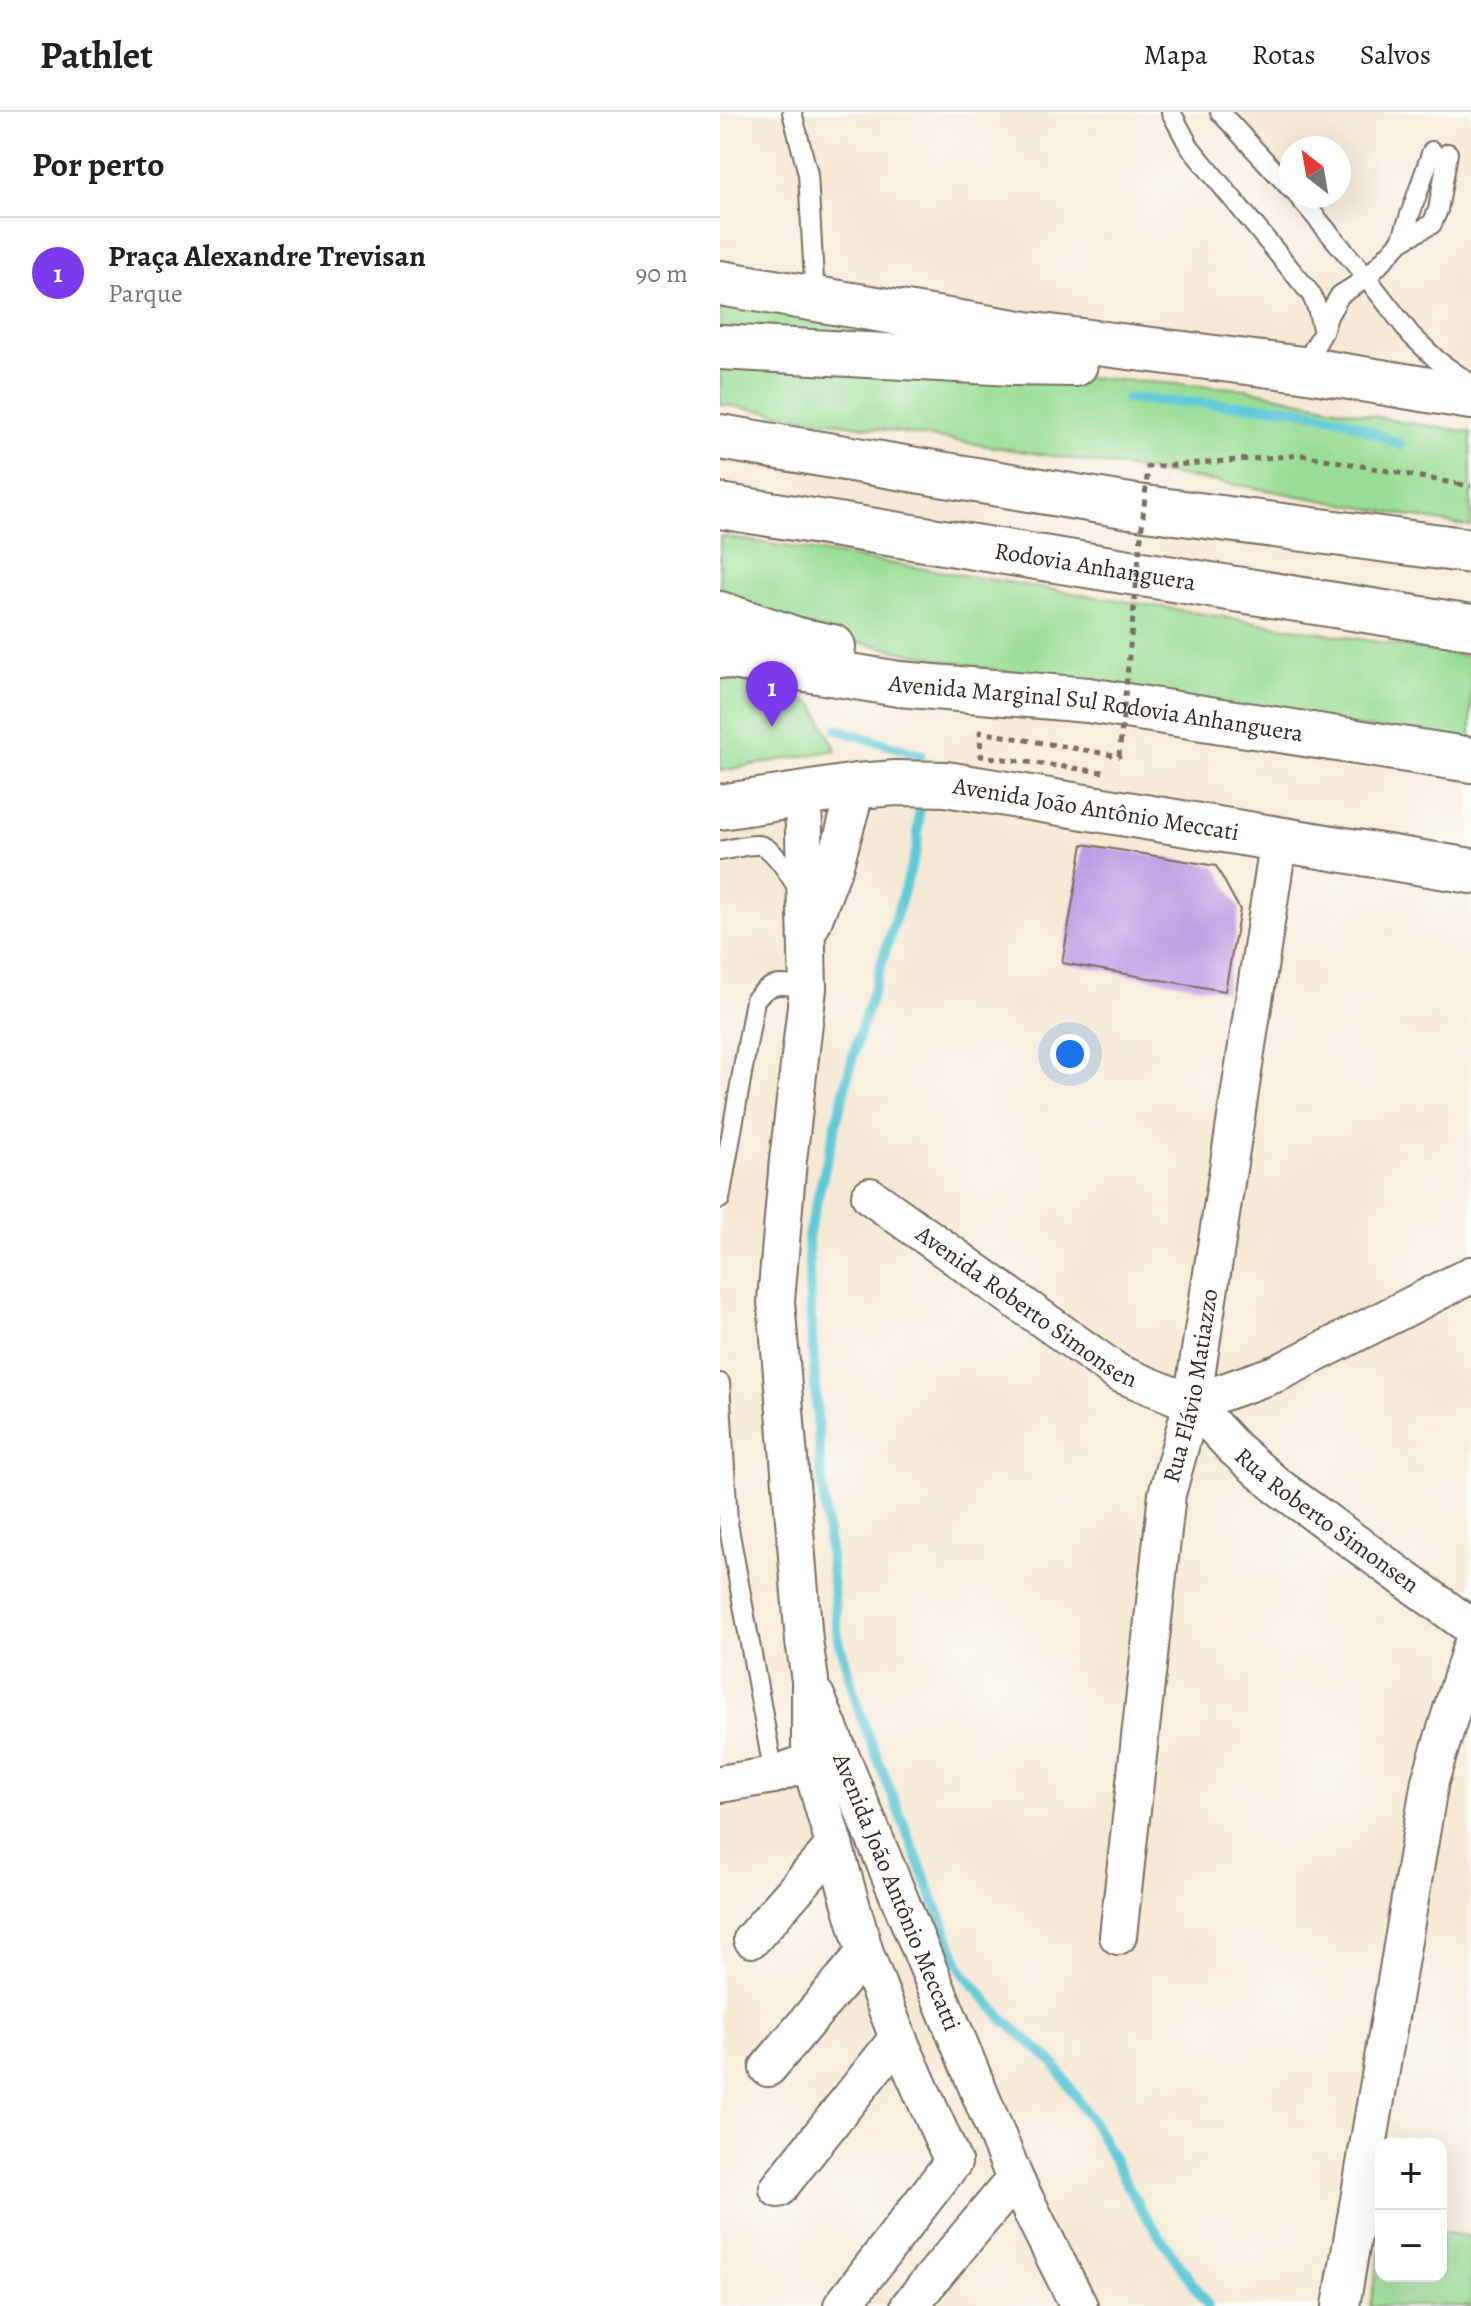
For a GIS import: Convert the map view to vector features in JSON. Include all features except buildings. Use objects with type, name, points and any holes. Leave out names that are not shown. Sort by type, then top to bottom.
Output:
[{"type":"main road","points":[[720,283],[1026,334],[1312,351],[1471,397]]},
{"type":"main road","points":[[720,347],[1012,363],[1312,351]]},
{"type":"main road","points":[[720,437],[1130,506],[1471,551]]},
{"type":"main road","name":"Rodovia Anhanguera","points":[[720,506],[1471,627]]},
{"type":"main road","points":[[720,614],[798,640],[1088,700]]},
{"type":"main road","name":"Avenida Marginal Sul Rodovia Anhanguera","points":[[720,655],[899,684],[1088,700],[1471,760]]},
{"type":"main road","name":"Avenida João Antônio Meccati","points":[[720,807],[857,786],[946,784],[1471,871]]},
{"type":"street","points":[[807,936],[835,864],[857,786]]},
{"type":"street","points":[[803,794],[808,989],[788,1160],[776,1301],[804,1641],[810,1680]]},
{"type":"street","name":"Rua Flávio Matiazzo","points":[[1118,1936],[1167,1494],[1192,1403],[1279,838]]},
{"type":"street","name":"Avenida Roberto Simonsen","points":[[870,1196],[1118,1373],[1192,1403]]},
{"type":"street","points":[[1192,1403],[1278,1373],[1471,1275]]},
{"type":"street","name":"Rua Roberto Simonsen","points":[[1192,1403],[1234,1448],[1276,1485],[1471,1627]]},
{"type":"street","points":[[1341,2306],[1430,1781],[1471,1647]]},
{"type":"street","name":"Avenida João Antônio Meccatti","points":[[810,1680],[810,1761],[865,1953],[898,2038],[953,2162]]},
{"type":"street","name":"Avenida João Antônio Meccatti","points":[[810,1680],[1015,2179],[1079,2306]]},
{"type":"street","name":"Avenida João Antônio Meccatti","points":[[720,1784],[774,1775],[810,1761]]},
{"type":"street","points":[[752,1939],[834,1846]]},
{"type":"street","points":[[768,2068],[865,1953]]},
{"type":"street","points":[[778,2189],[898,2038]]},
{"type":"street","points":[[842,2306],[953,2162],[1015,2179],[909,2306]]},
{"type":"lane","points":[[792,112],[808,174],[815,298]]},
{"type":"lane","points":[[1171,112],[1189,146],[1311,294],[1317,308],[1312,351]]},
{"type":"lane","points":[[1220,112],[1279,176]]},
{"type":"lane","points":[[1312,351],[1340,295],[1367,278],[1401,241],[1440,152]]},
{"type":"lane","points":[[1308,208],[1411,335],[1437,360],[1471,384]]},
{"type":"lane","points":[[720,851],[759,845],[769,849],[806,900]]},
{"type":"lane","points":[[720,1199],[755,1000],[771,986],[782,984],[808,989]]},
{"type":"lane","points":[[720,1383],[724,1524],[774,1775]]},
{"type":"path","points":[[1103,772],[981,756],[980,732],[1119,756],[1148,467],[1303,455],[1471,486]]},
{"type":"green space","points":[[720,298],[893,333],[880,342],[720,334]]},
{"type":"green space","points":[[720,363],[1064,376],[1246,389],[1402,422],[1471,432],[1471,527],[1250,487],[720,404]]},
{"type":"green space","points":[[720,536],[1471,657],[1471,744],[1060,681],[858,642],[720,600]]},
{"type":"green space","points":[[720,677],[753,683],[814,704],[836,750],[720,771]]},
{"type":"green space","points":[[1447,2233],[1471,2237],[1471,2306],[1370,2306],[1375,2278],[1375,2282],[1447,2282]]},
{"type":"waterway","points":[[1127,399],[1289,408],[1343,419],[1401,445]]},
{"type":"waterway","points":[[837,729],[921,755]]},
{"type":"waterway","points":[[919,813],[917,848],[853,1056],[808,1236],[820,1462],[838,1636],[860,1714],[962,1971],[1003,2019],[1054,2063],[1095,2126],[1139,2206],[1208,2306]]},
{"type":"place","name":"Praça Alexandre Trevisan","points":[[772,727]]}]
